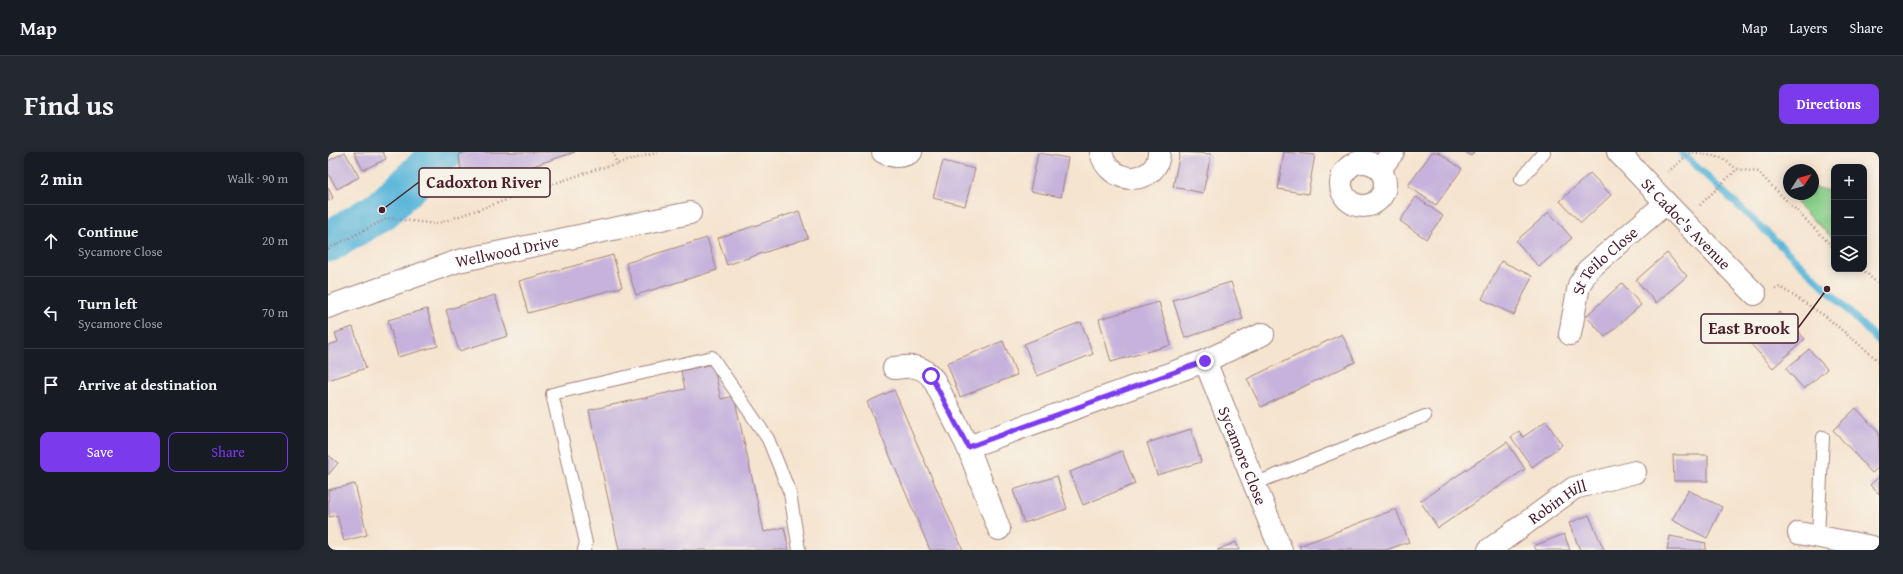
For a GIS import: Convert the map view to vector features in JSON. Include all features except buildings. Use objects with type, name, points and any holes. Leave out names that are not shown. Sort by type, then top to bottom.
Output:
[{"type":"street","points":[[883,152],[889,155],[899,156],[910,152]]},
{"type":"street","points":[[1101,152],[1105,163],[1111,172],[1117,175],[1137,178],[1148,173],[1155,165],[1159,152]]},
{"type":"street","name":"St Cadoc's Avenue","points":[[1618,152],[1755,294]]},
{"type":"street","name":"St Teilo Close","points":[[1570,334],[1578,290],[1588,270],[1666,203]]},
{"type":"street","name":"Wellwood Drive","points":[[328,307],[458,261],[690,213]]},
{"type":"street","points":[[968,447],[1205,361],[1263,334]]},
{"type":"street","name":"Sycamore Close","points":[[1205,361],[1281,550]]},
{"type":"street","points":[[894,368],[914,366],[931,376],[968,447],[999,528]]},
{"type":"street","name":"Robin Hill","points":[[1489,550],[1574,488],[1635,472]]},
{"type":"street","points":[[1808,534],[1872,546],[1878,550]]},
{"type":"lane","points":[[1522,179],[1544,152]]},
{"type":"lane","points":[[584,550],[586,543],[552,394],[712,357],[768,439],[790,493],[799,550]]},
{"type":"lane","points":[[1254,484],[1425,416]]},
{"type":"lane","points":[[1808,534],[1823,437]]},
{"type":"path","points":[[613,152],[617,164]]},
{"type":"path","points":[[328,249],[388,218],[436,224],[617,164],[659,152]]},
{"type":"path","points":[[1670,170],[1692,152],[1722,158],[1737,169],[1758,172],[1831,245]]},
{"type":"path","points":[[1714,191],[1737,169]]},
{"type":"path","points":[[1865,272],[1879,285]]},
{"type":"path","points":[[1755,294],[1780,287],[1824,316],[1879,361]]},
{"type":"green space","points":[[1819,188],[1831,191],[1831,236],[1801,209],[1796,200],[1819,200]]},
{"type":"waterway","points":[[328,242],[382,210],[443,152]]},
{"type":"waterway","points":[[1681,152],[1827,289],[1879,342]]},
{"type":"place","name":"Cadoxton River","points":[[382,210]]},
{"type":"place","name":"East Brook","points":[[1827,289]]},
{"type":"route","points":[[931,376],[968,447],[1205,361]]}]
